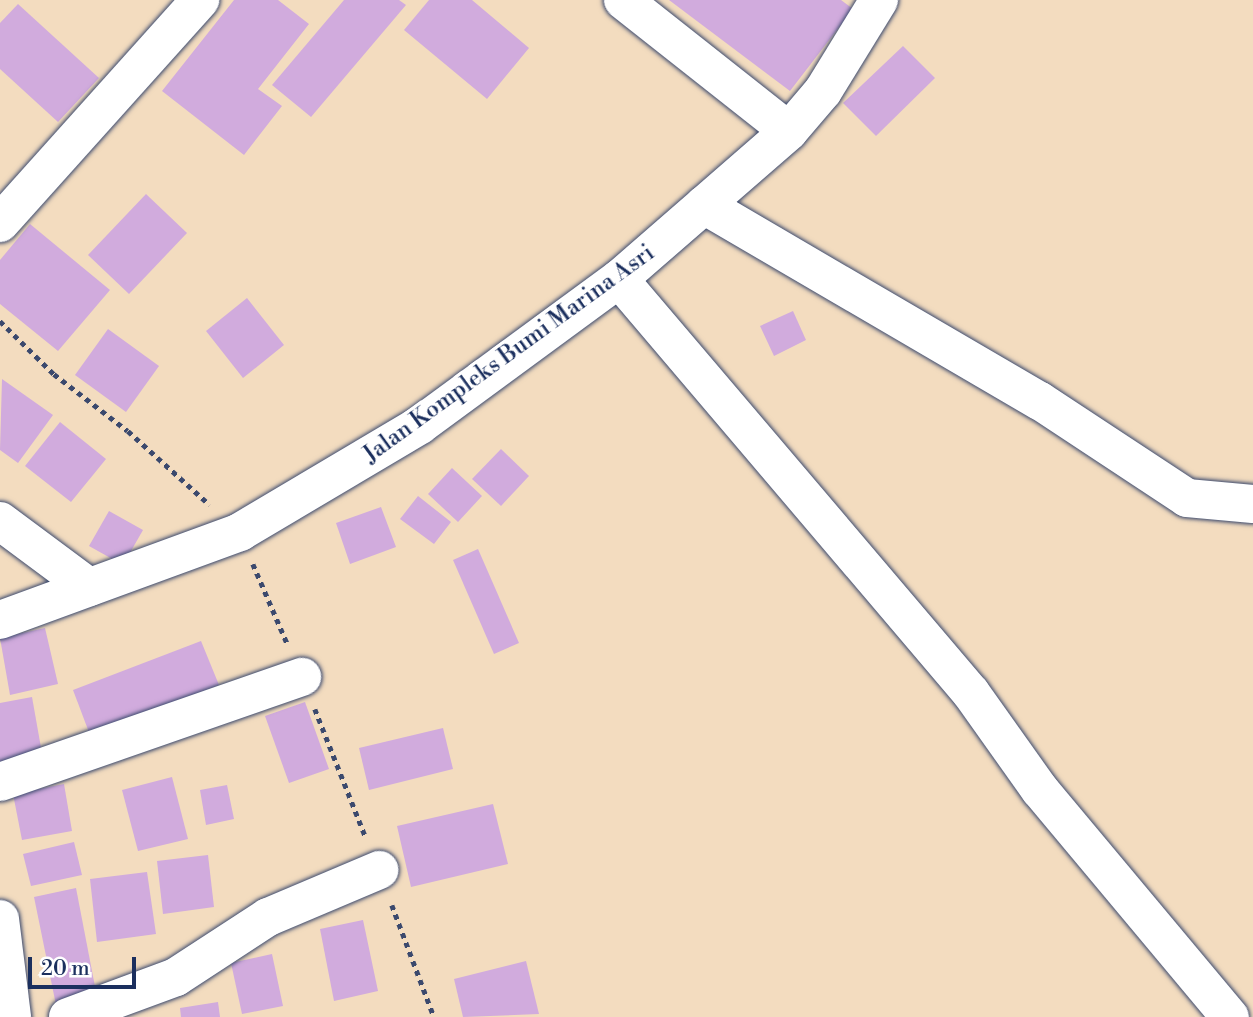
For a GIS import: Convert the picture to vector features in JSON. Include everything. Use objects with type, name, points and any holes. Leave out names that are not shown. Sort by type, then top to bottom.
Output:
[{"type":"street","points":[[0,223],[201,0]]},
{"type":"street","points":[[623,0],[789,131]]},
{"type":"street","name":"Jalan Kompleks Bumi Marina Asri","points":[[0,620],[240,533],[420,425],[619,279],[789,131],[823,91],[879,0]]},
{"type":"street","points":[[704,205],[1040,401],[1187,498],[1253,504]]},
{"type":"street","points":[[619,279],[971,693],[1040,790],[1230,1017]]},
{"type":"street","points":[[0,521],[89,587]]},
{"type":"street","points":[[0,782],[302,677]]},
{"type":"street","points":[[68,1017],[176,977],[268,917],[379,870]]},
{"type":"street","points":[[0,919],[12,1017]]},
{"type":"path","points":[[0,321],[54,374],[128,431],[240,533],[302,677],[434,1017]]},
{"type":"building","points":[[234,0],[278,0],[309,24],[258,89],[282,106],[244,155],[162,91]]},
{"type":"building","points":[[344,0],[399,0],[406,5],[311,117],[272,85]]},
{"type":"building","points":[[429,0],[472,0],[529,48],[487,99],[404,30]]},
{"type":"building","points":[[669,0],[841,0],[853,9],[790,91]]},
{"type":"building","points":[[18,4],[99,78],[58,122],[0,69],[0,23]]},
{"type":"building","points":[[903,46],[935,78],[876,136],[843,103]]},
{"type":"building","points":[[146,194],[187,233],[129,294],[88,255]]},
{"type":"building","points":[[30,224],[110,290],[58,351],[0,304],[0,260]]},
{"type":"building","points":[[247,298],[284,345],[243,378],[206,331]]},
{"type":"building","points":[[793,311],[806,340],[774,356],[760,326]]},
{"type":"building","points":[[108,329],[159,366],[126,412],[75,375]]},
{"type":"building","points":[[2,379],[53,415],[18,463],[0,450]]},
{"type":"building","points":[[60,422],[106,459],[71,502],[25,466]]},
{"type":"building","points":[[501,449],[529,476],[501,506],[472,479]]},
{"type":"building","points":[[452,468],[482,496],[458,522],[428,494]]},
{"type":"building","points":[[418,496],[451,522],[434,544],[400,519]]},
{"type":"building","points":[[381,507],[396,547],[350,564],[336,523]]},
{"type":"building","points":[[109,511],[143,530],[123,565],[89,546]]},
{"type":"building","points":[[478,549],[519,643],[494,654],[453,560]]},
{"type":"building","points":[[45,628],[58,684],[10,695],[0,638]]},
{"type":"building","points":[[201,641],[219,685],[90,735],[73,690]]},
{"type":"building","points":[[32,697],[43,759],[0,767],[0,703]]},
{"type":"building","points":[[305,702],[329,769],[289,783],[265,716]]},
{"type":"building","points":[[443,728],[453,769],[369,790],[359,748]]},
{"type":"building","points":[[172,777],[188,839],[138,851],[122,790]]},
{"type":"building","points":[[64,784],[72,831],[22,840],[13,794]]},
{"type":"building","points":[[227,785],[234,819],[206,825],[200,790]]},
{"type":"building","points":[[493,804],[508,864],[411,887],[397,826]]},
{"type":"building","points":[[74,842],[82,875],[31,886],[23,854]]},
{"type":"building","points":[[208,855],[214,907],[163,914],[157,861]]},
{"type":"building","points":[[147,872],[156,934],[97,942],[90,879]]},
{"type":"building","points":[[76,888],[97,997],[56,1005],[34,897]]},
{"type":"building","points":[[363,920],[378,991],[334,1001],[320,929]]},
{"type":"building","points":[[272,954],[283,1006],[242,1014],[231,963]]},
{"type":"building","points":[[526,961],[539,1014],[463,1017],[454,979]]},
{"type":"building","points":[[218,1002],[220,1017],[181,1017],[180,1008]]}]
